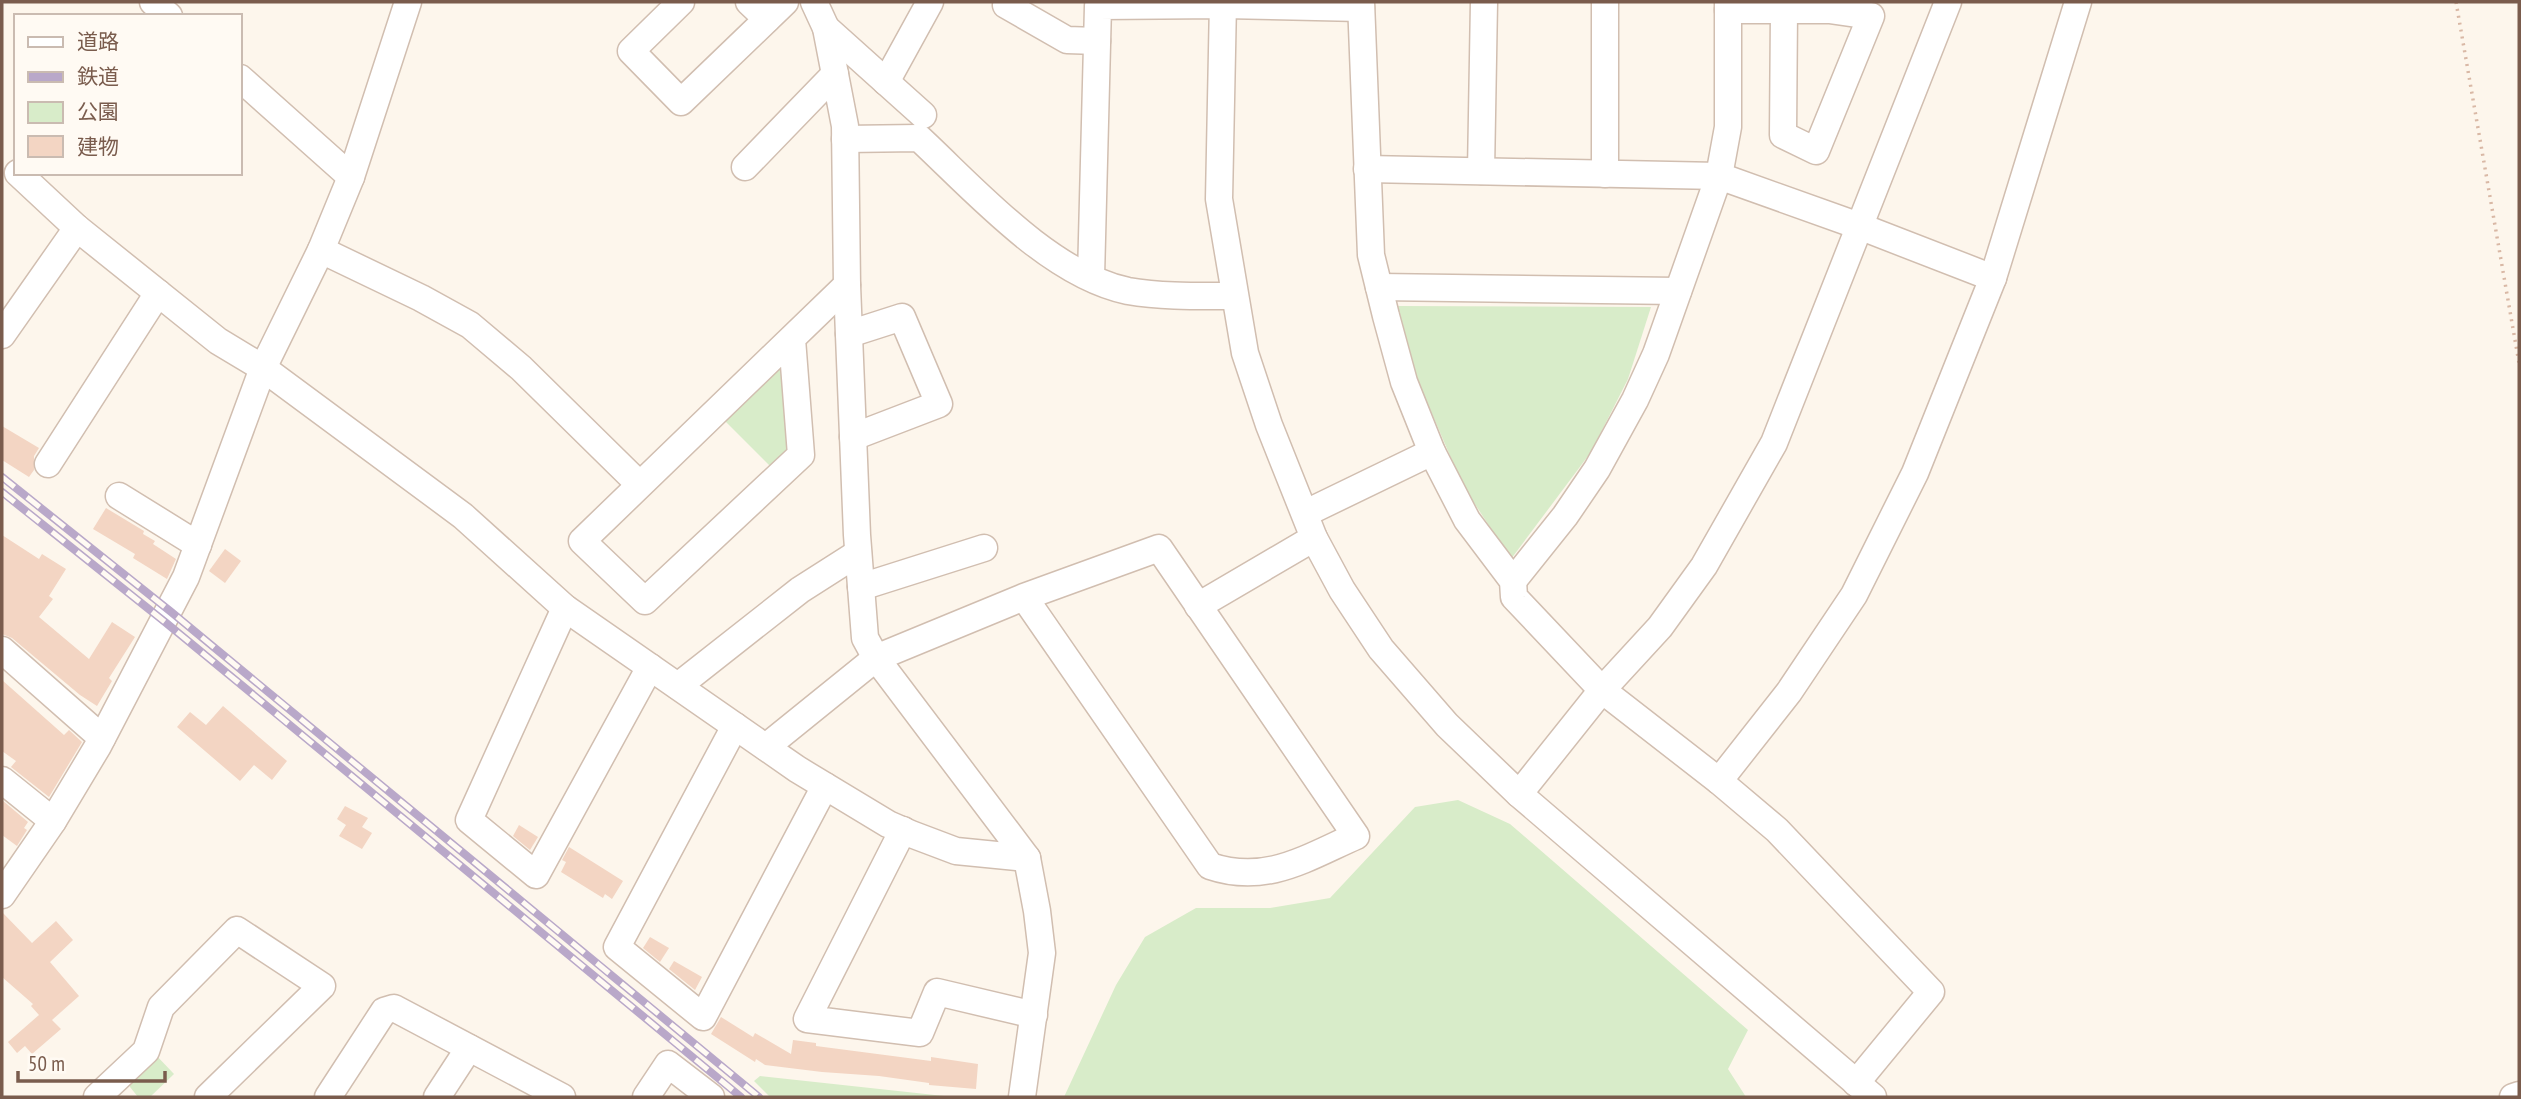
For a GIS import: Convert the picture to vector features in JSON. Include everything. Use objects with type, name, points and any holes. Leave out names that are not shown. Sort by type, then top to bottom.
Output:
[{"type":"street","points":[[2,895],[53,821],[102,738],[186,578],[263,368],[321,250],[351,177],[408,2]]},
{"type":"street","points":[[681,2],[631,51],[681,102],[767,8]]},
{"type":"street","points":[[814,2],[826,28],[845,138],[853,437],[865,638],[876,658],[1027,858],[1042,953],[1022,1097]]},
{"type":"street","points":[[886,82],[930,2]]},
{"type":"street","points":[[1480,171],[1483,2]]},
{"type":"street","points":[[1605,2],[1605,174]]},
{"type":"street","points":[[1519,794],[1602,690],[1660,627],[1704,566],[1774,443],[1948,2]]},
{"type":"street","points":[[1719,781],[1789,692],[1854,595],[1914,473],[1993,278],[2078,2]]},
{"type":"street","points":[[1091,277],[1098,6],[1224,3],[1361,5],[1371,255],[1404,383],[1432,452],[1467,520],[1513,581],[1514,597],[1602,690],[1777,830],[1931,992],[1864,1090],[1519,794],[1447,725],[1381,649],[1342,590],[1310,525],[1269,425],[1245,353],[1219,199],[1224,3]]},
{"type":"street","points":[[1006,5],[1067,40],[1097,41]]},
{"type":"street","points":[[1513,581],[1565,516],[1597,469],[1635,400],[1656,354],[1718,176],[1728,127],[1728,6],[1784,10],[1874,9],[1816,151],[1783,135],[1784,10]]},
{"type":"street","points":[[826,28],[923,115]]},
{"type":"street","points":[[746,167],[835,74]]},
{"type":"street","points":[[242,80],[351,177]]},
{"type":"street","points":[[845,138],[919,138],[1029,239],[1052,256],[1091,277],[1126,290],[1176,296],[1234,296]]},
{"type":"street","points":[[1367,169],[1718,176],[1859,226],[1993,278]]},
{"type":"street","points":[[20,175],[77,228],[218,341],[263,368],[463,516],[565,608],[735,726],[825,786],[903,830],[956,851],[1027,858]]},
{"type":"street","points":[[2,335],[77,228]]},
{"type":"street","points":[[321,250],[470,325],[521,368],[639,484]]},
{"type":"street","points":[[792,339],[800,455],[646,601],[582,541],[848,285]]},
{"type":"street","points":[[1379,287],[1678,291]]},
{"type":"street","points":[[48,464],[158,293]]},
{"type":"street","points":[[849,334],[902,317],[939,404],[853,437]]},
{"type":"street","points":[[1198,606],[1310,525],[1432,452]]},
{"type":"street","points":[[119,496],[198,544]]},
{"type":"street","points":[[861,587],[984,548]]},
{"type":"street","points":[[766,747],[876,658],[1024,597],[1159,548],[1356,836],[1278,871],[1229,873],[1210,866],[1024,597]]},
{"type":"street","points":[[678,686],[800,590],[858,553]]},
{"type":"street","points":[[565,608],[469,820],[536,876],[650,667]]},
{"type":"street","points":[[2,650],[102,738]]},
{"type":"street","points":[[735,726],[617,947],[703,1017],[825,786]]},
{"type":"street","points":[[2,780],[53,821]]},
{"type":"street","points":[[903,830],[807,1019],[920,1033],[937,992],[1034,1016]]},
{"type":"street","points":[[97,1097],[123,1088],[146,1051],[161,1007],[237,930],[322,986],[208,1097]]},
{"type":"street","points":[[328,1097],[384,1012],[394,1008],[552,1095]]},
{"type":"street","points":[[437,1097],[469,1048]]},
{"type":"street","points":[[646,1097],[668,1064],[711,1097]]},
{"type":"street","points":[[2513,1097],[2519,1095]]},
{"type":"path","points":[[2456,2],[2519,363]]},
{"type":"green space","points":[[1398,306],[1651,307],[1628,379],[1591,452],[1511,559],[1463,486],[1415,374]]},
{"type":"green space","points":[[779,367],[792,377],[794,449],[777,473],[725,421]]},
{"type":"green space","points":[[1458,800],[1510,824],[1748,1030],[1728,1069],[1746,1097],[1064,1097],[1116,985],[1145,937],[1196,908],[1270,908],[1330,898],[1415,807]]},
{"type":"green space","points":[[153,1052],[174,1074],[150,1097],[138,1097],[130,1087],[129,1076]]},
{"type":"green space","points":[[760,1076],[946,1097],[770,1097],[754,1081]]},
{"type":"building","points":[[2,426],[39,448],[34,456],[34,470],[29,477],[2,460]]},
{"type":"building","points":[[106,508],[144,531],[143,534],[155,541],[153,544],[176,559],[167,579],[133,558],[135,554],[93,529]]},
{"type":"building","points":[[2,535],[39,559],[42,554],[66,569],[49,596],[53,599],[39,617],[89,659],[112,622],[135,637],[109,678],[112,681],[97,706],[12,638],[2,634]]},
{"type":"building","points":[[225,549],[241,561],[225,583],[209,571]]},
{"type":"building","points":[[2,680],[64,735],[69,730],[82,742],[49,797],[11,767],[16,761],[2,751]]},
{"type":"building","points":[[223,706],[287,761],[272,780],[254,765],[240,781],[177,727],[190,712],[206,725]]},
{"type":"building","points":[[2,800],[28,822],[24,828],[27,830],[17,846],[2,835]]},
{"type":"building","points":[[345,806],[368,818],[362,827],[372,833],[362,849],[339,836],[346,825],[337,819]]},
{"type":"building","points":[[519,825],[538,837],[530,850],[513,836]]},
{"type":"building","points":[[569,847],[623,881],[612,899],[605,894],[603,898],[561,872],[566,862],[562,860]]},
{"type":"building","points":[[2,912],[32,943],[56,921],[73,940],[50,962],[79,996],[52,1020],[61,1029],[32,1054],[25,1046],[17,1053],[8,1042],[39,1015],[31,1006],[33,1004],[2,977]]},
{"type":"building","points":[[650,937],[669,948],[660,962],[643,948]]},
{"type":"building","points":[[674,961],[702,977],[695,990],[669,969]]},
{"type":"building","points":[[721,1017],[753,1037],[755,1033],[791,1054],[793,1040],[816,1043],[816,1046],[931,1061],[931,1057],[978,1064],[976,1089],[765,1065],[756,1059],[755,1062],[711,1034]]},
{"type":"railway","points":[[2,477],[170,611],[759,1097]]},
{"type":"railway","points":[[2,492],[165,622],[741,1097]]}]
